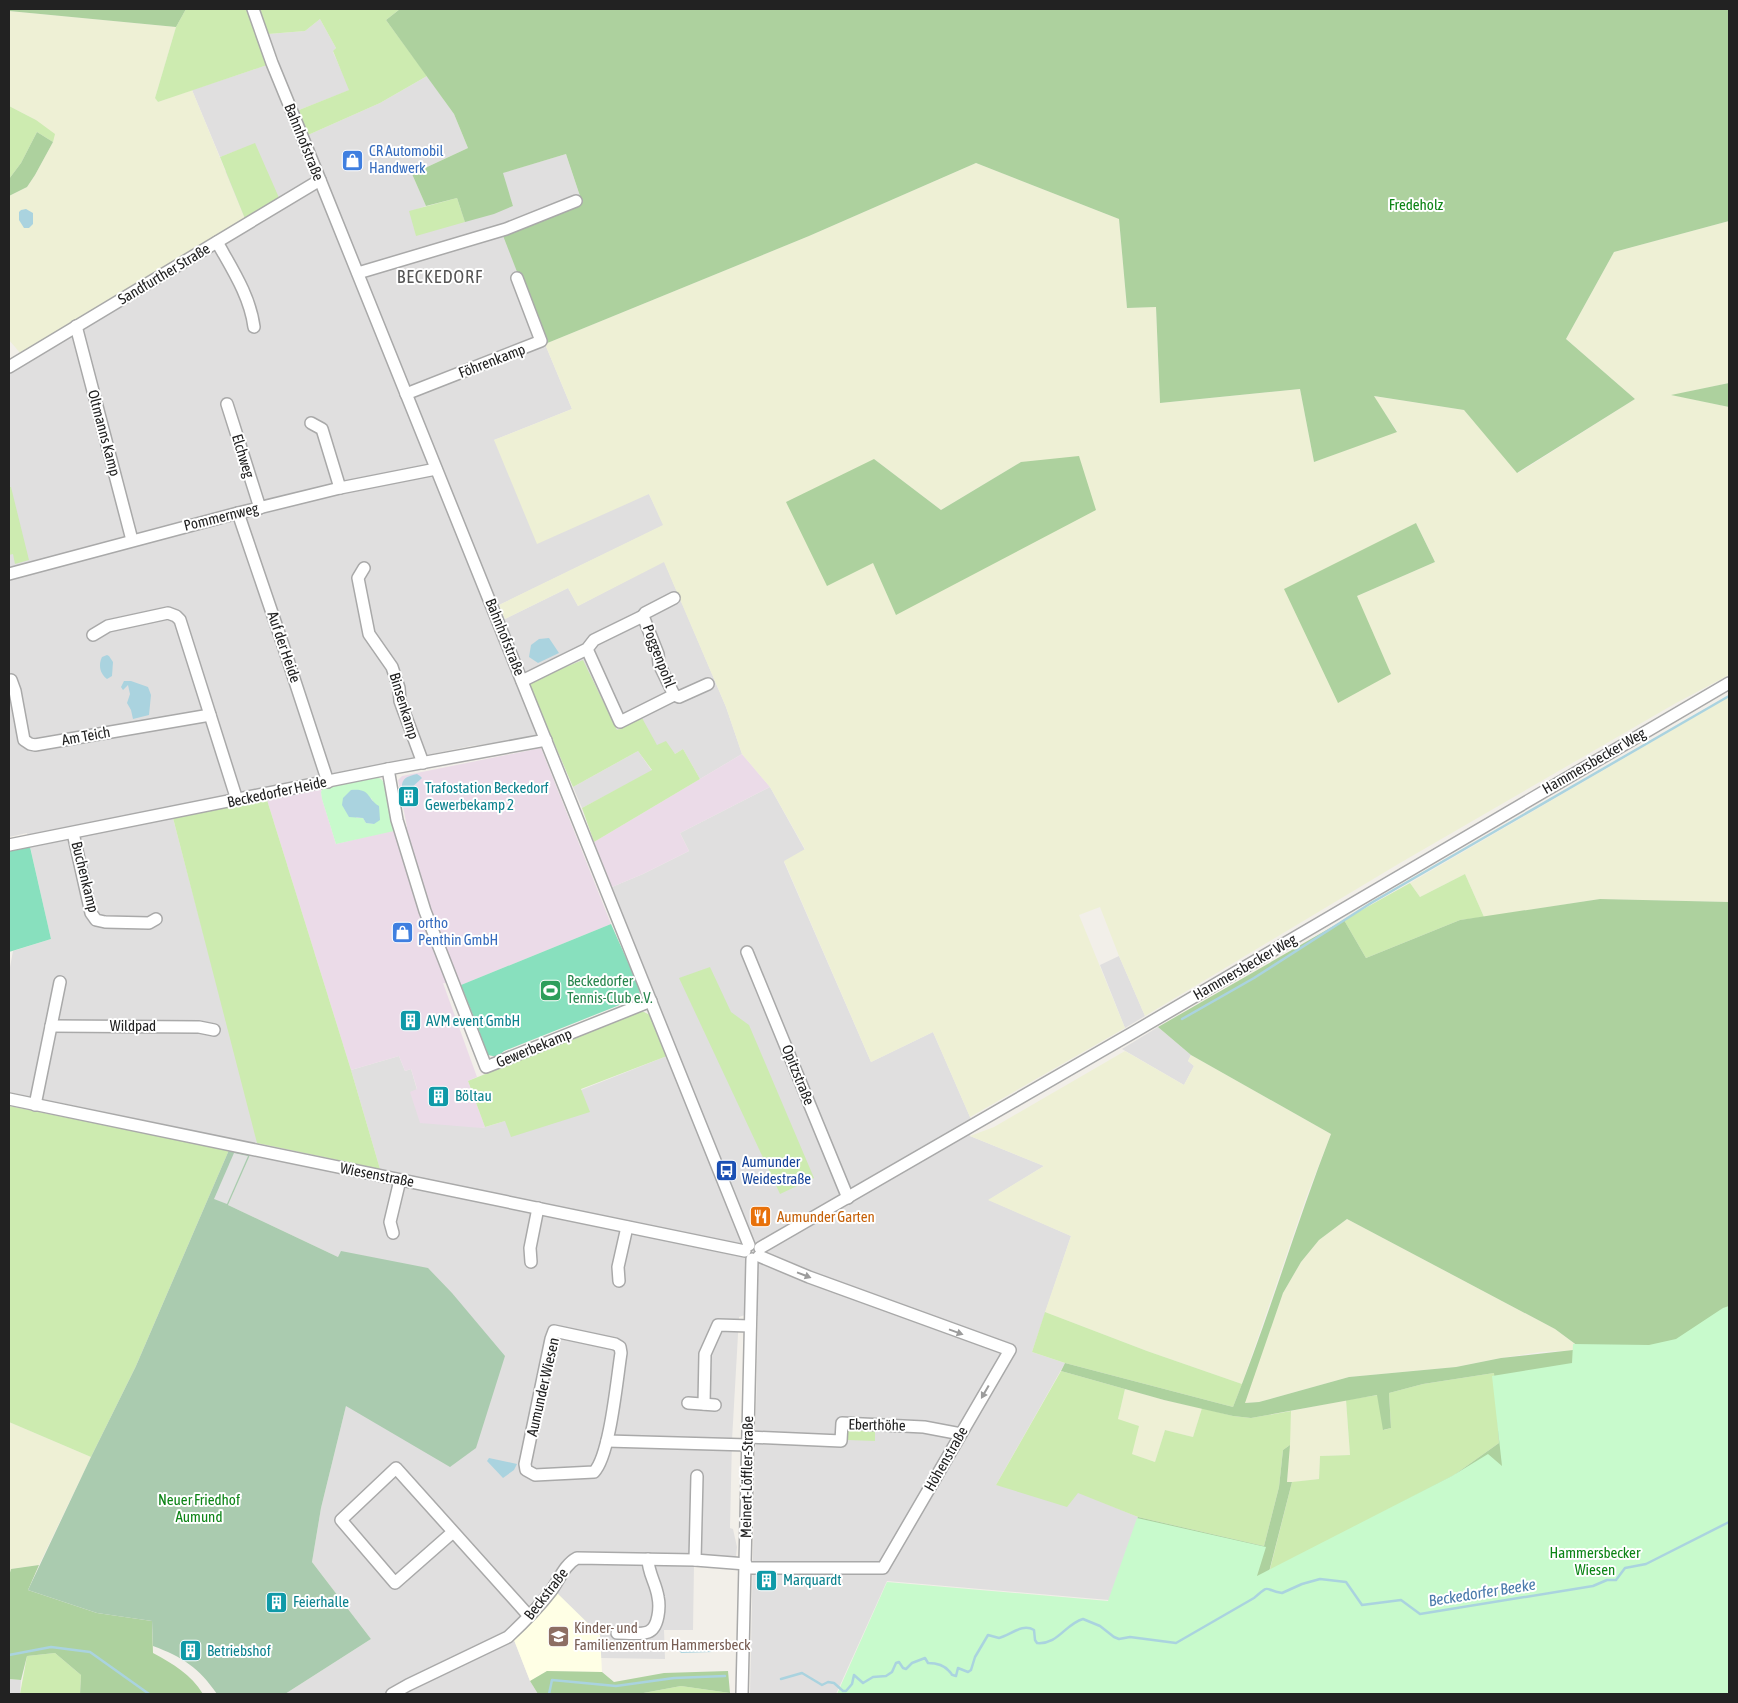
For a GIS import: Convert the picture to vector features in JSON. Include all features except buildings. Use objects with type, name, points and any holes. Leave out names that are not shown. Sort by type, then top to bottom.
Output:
[{"type":"street","name":"Bahnhofstraße","points":[[253,9],[272,63],[753,1252]]},
{"type":"street","name":"Sandfurther Straße","points":[[9,367],[320,180]]},
{"type":"street","points":[[358,273],[506,229],[576,202]]},
{"type":"street","points":[[217,242],[242,289],[252,312],[254,327]]},
{"type":"street","name":"Föhrenkamp","points":[[406,394],[541,341],[517,278]]},
{"type":"street","name":"Oltmanns Kamp","points":[[76,326],[132,540]]},
{"type":"street","name":"Elchweg","points":[[227,404],[260,508]]},
{"type":"street","points":[[311,423],[322,430],[340,488]]},
{"type":"street","name":"Pommernweg","points":[[9,574],[238,513],[340,488],[436,469]]},
{"type":"street","name":"Auf der Heide","points":[[238,513],[328,782]]},
{"type":"street","name":"Binsenkamp","points":[[364,568],[358,578],[369,634],[392,667],[399,688],[400,701],[423,763]]},
{"type":"street","name":"Poggenpohl","points":[[522,681],[587,649],[594,640],[643,616],[645,612],[674,598]]},
{"type":"street","points":[[94,635],[108,626],[168,613],[180,620],[238,800]]},
{"type":"street","name":"Poggenpohl","points":[[643,616],[658,654],[659,664],[674,696]]},
{"type":"street","name":"Poggenpohl","points":[[587,649],[620,722],[674,696],[679,697],[708,684]]},
{"type":"street","name":"Am Teich","points":[[11,680],[15,691],[24,740],[35,745],[210,715]]},
{"type":"street","name":"Hammersbecker Weg","points":[[753,1252],[1729,683]]},
{"type":"street","name":"Beckedorfer Heide","points":[[9,845],[388,769],[546,740]]},
{"type":"street","name":"Gewerbekamp","points":[[388,769],[396,820],[425,911],[486,1067],[651,1001]]},
{"type":"street","name":"Buchenkamp","points":[[73,833],[91,914],[96,920],[149,923],[156,919]]},
{"type":"street","name":"Opitzstraße","points":[[747,952],[848,1198]]},
{"type":"street","points":[[35,1104],[60,982]]},
{"type":"street","name":"Wildpad","points":[[51,1026],[199,1027],[214,1030]]},
{"type":"street","name":"Wiesenstraße","points":[[9,1099],[753,1252]]},
{"type":"street","points":[[393,1233],[390,1222],[400,1180]]},
{"type":"street","points":[[531,1262],[530,1248],[538,1208]]},
{"type":"street","points":[[618,1281],[618,1267],[627,1227]]},
{"type":"street","name":"Meinert-Löffler-Straße","points":[[742,1694],[753,1252]]},
{"type":"street","name":"Höhenstraße","points":[[753,1252],[809,1277],[1010,1350],[883,1568]]},
{"type":"street","points":[[688,1403],[709,1404],[705,1354],[718,1325],[750,1326]]},
{"type":"street","name":"Aumunder Wiesen","points":[[554,1331],[615,1344],[620,1347],[621,1353],[606,1441],[598,1468],[594,1472],[535,1475],[526,1470],[525,1464],[554,1331]]},
{"type":"street","name":"Eberthöhe","points":[[748,1441],[841,1441],[842,1422],[924,1427],[961,1434]]},
{"type":"street","points":[[606,1441],[748,1441]]},
{"type":"street","points":[[453,1532],[395,1583],[341,1520],[396,1468],[529,1616]]},
{"type":"street","points":[[695,1560],[697,1476]]},
{"type":"street","name":"Beckstraße","points":[[392,1694],[508,1637],[551,1591],[573,1560],[577,1558],[695,1560],[746,1566],[883,1568]]},
{"type":"street","points":[[617,1633],[649,1632],[654,1628],[658,1614],[658,1597],[649,1572],[648,1559]]},
{"type":"shaded area","points":[[9,11],[176,27],[155,98],[158,102],[192,90],[246,221],[22,355],[9,340],[9,196],[27,187],[53,142],[36,120],[9,106]]},
{"type":"shaded area","points":[[320,19],[336,48],[333,52],[350,90],[299,110],[308,135],[380,103],[427,76],[454,114],[468,148],[412,174],[426,206],[409,212],[513,206],[502,173],[566,154],[582,202],[545,344],[572,409],[494,440],[649,494],[664,525],[499,605],[505,619],[568,588],[578,606],[664,561],[726,707],[742,754],[700,779],[683,749],[675,754],[617,730],[528,682],[540,738],[471,746],[170,807],[259,1144],[9,1092],[9,973],[13,951],[51,939],[27,833],[9,837],[9,371],[255,144],[220,157],[192,90],[279,61],[268,34],[305,31]]},
{"type":"shaded area","points":[[976,163],[1119,219],[1127,308],[1156,307],[1160,403],[1300,389],[1314,462],[1397,431],[1373,396],[1464,410],[1518,473],[1635,399],[1566,339],[1614,252],[1729,221],[1729,383],[1673,395],[1729,407],[1729,675],[1676,703],[1400,863],[1145,1016],[1100,907],[1079,915],[1125,1028],[970,1117],[933,1032],[871,1062],[784,861],[805,849],[770,787],[742,754],[726,707],[664,562],[578,606],[568,588],[505,619],[499,605],[663,525],[649,494],[537,544],[494,440],[572,409],[545,344],[809,236]],"holes":[[[874,459],[941,510],[1021,462],[896,614],[873,563]],[[1416,523],[1435,562],[1357,596]]]},
{"type":"shaded area","points":[[1729,697],[1729,902],[1600,899],[1484,917],[1465,874],[1420,897],[1410,883]]},
{"type":"shaded area","points":[[541,748],[611,924],[461,985],[443,983],[477,1077],[468,1081],[485,1127],[420,1123],[410,1092],[417,1089],[411,1069],[405,1071],[399,1056],[351,1070],[267,800],[323,787],[321,792],[322,799],[336,844],[407,827],[398,780],[402,776]]},
{"type":"shaded area","points":[[638,751],[652,771],[582,808],[573,787]]},
{"type":"shaded area","points":[[742,754],[770,787],[680,833],[689,851],[612,887],[594,842]]},
{"type":"shaded area","points":[[770,787],[805,850],[784,862],[871,1062],[933,1032],[970,1117],[972,1125],[970,1136],[1044,1166],[989,1200],[1071,1236],[1032,1352],[1065,1363],[996,1485],[1078,1492],[1138,1517],[1109,1600],[887,1581],[836,1694],[750,1694],[758,1316],[745,1315],[739,1317],[732,1440],[730,1528],[733,1529],[737,1547],[735,1565],[694,1564],[693,1630],[664,1630],[665,1659],[601,1658],[600,1635],[526,1626],[514,1640],[530,1681],[538,1694],[285,1694],[371,1639],[312,1562],[321,1508],[346,1406],[338,1257],[228,1205],[250,1155],[379,1182],[380,1169],[351,1070],[399,1056],[405,1071],[411,1069],[417,1090],[411,1092],[482,1128],[505,1121],[589,1112],[581,1090],[667,1056],[677,1081],[689,1079],[612,887],[689,851],[680,833]]},
{"type":"shaded area","points":[[1119,956],[1145,1016],[1125,1028],[1100,965]]},
{"type":"shaded area","points":[[1158,1027],[1191,1055],[1188,1061],[1194,1066],[1184,1085],[1122,1049]]},
{"type":"shaded area","points":[[1125,1051],[1184,1085],[1194,1066],[1188,1061],[1191,1055],[1331,1134],[1306,1198],[1242,1384],[1147,1351],[1045,1312],[1071,1236],[988,1200],[1044,1166],[970,1136],[994,1127]]},
{"type":"shaded area","points":[[234,1153],[248,1156],[227,1204],[214,1199]]},
{"type":"shaded area","points":[[1347,1219],[1555,1329],[1583,1350],[1541,1352],[1456,1367],[1349,1377],[1259,1402],[1244,1403],[1283,1293],[1301,1262],[1319,1240]]},
{"type":"shaded area","points":[[1125,1389],[1202,1408],[1193,1437],[1165,1430],[1155,1462],[1132,1454],[1118,1419]]},
{"type":"shaded area","points":[[1346,1400],[1350,1455],[1320,1456],[1319,1479],[1287,1483],[1291,1411]]},
{"type":"shaded area","points":[[9,1422],[91,1457],[39,1565],[11,1569],[9,1576]]},
{"type":"shaded area","name":"Kinder- und Familienzentrum Hammersbeck","points":[[556,1592],[600,1635],[602,1672],[547,1671],[530,1681],[514,1640]]},
{"type":"shaded area","points":[[9,1679],[21,1680],[20,1694],[9,1694]]},
{"type":"green space","points":[[9,9],[186,9],[176,27],[9,11]]},
{"type":"green space","points":[[186,9],[247,9],[267,65],[158,102],[155,98],[176,27]]},
{"type":"green space","points":[[260,9],[400,9],[386,20],[427,76],[380,103],[308,135],[299,110],[349,90],[333,51],[336,48],[320,19],[305,31],[268,34]]},
{"type":"green space","name":"Fredeholz","points":[[400,9],[1729,9],[1729,221],[1614,252],[1566,339],[1635,399],[1517,473],[1464,410],[1374,396],[1397,432],[1314,462],[1300,389],[1160,403],[1156,307],[1127,308],[1119,219],[976,163],[809,236],[545,344],[502,233],[582,202],[566,154],[503,173],[513,206],[494,214],[465,222],[457,198],[426,206],[412,174],[468,148],[454,114],[386,20]]},
{"type":"green space","points":[[9,106],[36,120],[55,134],[53,142],[37,132],[21,163],[9,179]]},
{"type":"green space","points":[[37,132],[53,142],[27,187],[9,196],[9,179],[21,163]]},
{"type":"green space","points":[[255,143],[280,200],[246,221],[220,157]]},
{"type":"green space","points":[[457,198],[465,222],[416,236],[409,211]]},
{"type":"green space","points":[[1729,383],[1729,407],[1671,395]]},
{"type":"green space","points":[[1079,456],[1096,510],[896,615],[873,563],[827,586],[786,502],[874,459],[941,510],[1021,462]]},
{"type":"green space","points":[[9,487],[11,487],[29,560],[15,564],[13,554],[9,555]]},
{"type":"green space","points":[[1416,523],[1435,562],[1357,596],[1391,674],[1338,703],[1284,589]]},
{"type":"green space","points":[[583,660],[617,730],[642,718],[657,745],[666,741],[675,754],[683,749],[700,779],[594,842],[582,808],[652,770],[638,751],[573,787],[528,682]]},
{"type":"green space","points":[[376,776],[385,785],[394,831],[336,844],[322,799],[321,792],[323,787]],"holes":[[[371,798],[374,803],[374,824],[366,823],[363,818],[356,818]]]},
{"type":"green space","points":[[267,800],[380,1169],[257,1143],[173,818]]},
{"type":"green space","points":[[30,847],[51,939],[9,952],[9,851]]},
{"type":"green space","points":[[1465,874],[1484,917],[1460,920],[1366,958],[1344,920],[1410,883],[1420,897]]},
{"type":"green space","points":[[1600,899],[1729,902],[1729,1306],[1612,1397],[1300,1603],[1137,1519],[1138,1517],[1264,1546],[1279,1487],[1283,1450],[1290,1445],[1287,1482],[1292,1482],[1269,1572],[1454,1475],[1499,1443],[1494,1373],[1423,1384],[1389,1393],[1391,1428],[1383,1430],[1377,1395],[1251,1418],[1233,1416],[1164,1400],[1061,1371],[1065,1363],[1233,1407],[1331,1134],[1191,1055],[1158,1027],[1344,920],[1366,958],[1460,920]],"holes":[[[1347,1219],[1555,1329],[1582,1349],[1501,1358],[1456,1367],[1349,1377],[1259,1402],[1245,1403],[1283,1293],[1301,1262],[1319,1240]]]},
{"type":"green space","name":"Beckedorfer Tennis-Club e.V.","points":[[611,924],[639,987],[640,994],[637,1001],[622,1004],[504,1051],[497,1057],[488,1055],[480,1039],[480,1033],[461,985]]},
{"type":"green space","points":[[710,967],[731,1012],[749,1025],[814,1178],[780,1194],[679,978]]},
{"type":"green space","points":[[639,1012],[650,1015],[667,1056],[581,1089],[590,1112],[511,1137],[505,1121],[485,1127],[468,1081]]},
{"type":"green space","points":[[9,1106],[229,1150],[136,1366],[91,1457],[9,1422]]},
{"type":"green space","name":"Neuer Friedhof Aumund","points":[[229,1150],[250,1155],[228,1205],[338,1257],[341,1251],[428,1268],[452,1293],[505,1356],[476,1448],[450,1467],[346,1406],[321,1508],[312,1562],[371,1639],[285,1694],[217,1694],[204,1677],[190,1664],[173,1654],[153,1646],[152,1621],[97,1613],[28,1590],[136,1366]]},
{"type":"green space","name":"Hammersbecker Wiesen","points":[[1729,1306],[1729,1694],[837,1694],[887,1582],[1108,1601],[1137,1518],[1266,1547],[1257,1576],[1452,1476],[1488,1454],[1502,1466],[1492,1376],[1572,1363],[1573,1344],[1649,1345],[1676,1339]]},
{"type":"green space","points":[[1045,1312],[1147,1351],[1242,1384],[1233,1407],[1065,1363],[1032,1352]]},
{"type":"green space","points":[[1061,1371],[1125,1389],[1118,1419],[1139,1426],[1132,1454],[1155,1462],[1165,1430],[1193,1437],[1202,1408],[1233,1416],[1251,1418],[1291,1411],[1290,1445],[1283,1450],[1279,1487],[1264,1546],[1138,1517],[1078,1493],[1067,1507],[996,1485]]},
{"type":"green space","points":[[1494,1373],[1499,1443],[1454,1475],[1269,1573],[1292,1482],[1319,1479],[1320,1456],[1350,1455],[1346,1400],[1378,1395],[1384,1430],[1391,1428],[1389,1393],[1423,1384]]},
{"type":"green space","points":[[851,1426],[875,1428],[875,1441],[847,1440],[848,1430]]},
{"type":"green space","points":[[39,1565],[28,1590],[97,1613],[152,1621],[153,1653],[187,1675],[203,1694],[80,1694],[81,1675],[55,1653],[27,1656],[21,1680],[9,1679],[9,1576],[11,1569]]},
{"type":"green space","points":[[55,1653],[81,1675],[80,1694],[20,1694],[27,1656]]},
{"type":"green space","points":[[547,1671],[602,1672],[614,1682],[664,1673],[728,1671],[730,1693],[681,1686],[638,1694],[538,1694],[530,1681]]},
{"type":"green space","points":[[681,1686],[730,1693],[730,1694],[638,1694]]},
{"type":"water","points":[[26,209],[33,213],[33,224],[29,228],[24,228],[19,220],[19,212]]},
{"type":"water","points":[[549,638],[559,653],[538,663],[529,657],[531,645],[539,639]]},
{"type":"water","points":[[107,655],[113,662],[112,676],[107,679],[101,672],[100,666],[102,657]]},
{"type":"water","points":[[124,681],[131,681],[148,687],[151,695],[149,715],[133,719],[127,703],[130,694],[128,685],[123,690],[121,687]]},
{"type":"water","points":[[417,774],[422,778],[410,789],[402,788],[406,778]]},
{"type":"water","points":[[351,790],[365,792],[379,806],[380,820],[374,824],[366,823],[363,818],[349,817],[342,805],[343,798]]},
{"type":"water","points":[[489,1458],[517,1464],[514,1470],[503,1478],[487,1461]]},
{"type":"water","points":[[681,1641],[719,1644],[713,1652],[681,1653],[676,1647]]},
{"type":"waterway","points":[[1182,1019],[1254,978],[1371,903],[1729,696]]},
{"type":"waterway","name":"Beckedorfer Beeke","points":[[781,1679],[802,1673],[822,1685],[828,1682],[834,1683],[843,1691],[846,1691],[852,1684],[854,1675],[863,1683],[873,1677],[886,1676],[892,1672],[896,1663],[899,1662],[906,1669],[912,1663],[925,1658],[928,1663],[942,1666],[952,1675],[956,1676],[958,1668],[968,1672],[971,1670],[975,1657],[988,1635],[999,1638],[1021,1629],[1030,1628],[1034,1630],[1037,1643],[1044,1643],[1056,1638],[1071,1625],[1083,1619],[1100,1626],[1119,1639],[1130,1637],[1176,1643],[1254,1598],[1265,1589],[1282,1593],[1302,1584],[1320,1579],[1346,1582],[1362,1605],[1401,1600],[1420,1614],[1593,1586],[1607,1580],[1616,1580],[1625,1568],[1646,1564],[1729,1522]]},
{"type":"waterway","name":"Beckedorfer Beeke","points":[[9,1655],[51,1647],[90,1652],[149,1694]]},
{"type":"waterway","name":"Beckedorfer Beeke","points":[[549,1694],[552,1680],[616,1686],[674,1678],[725,1676]]},
{"type":"place","name":"CR Automobil Handwerk","points":[[353,160]]},
{"type":"place","name":"Trafostation Beckedorf Gewerbekamp 2","points":[[409,797]]},
{"type":"place","name":"ortho Penthin GmbH","points":[[402,932]]},
{"type":"place","name":"Beckedorfer Tennis-Club e.V.","points":[[551,990]]},
{"type":"place","name":"AVM event GmbH","points":[[410,1021]]},
{"type":"place","name":"Böltau","points":[[439,1096]]},
{"type":"place","name":"Aumunder Weidestraße","points":[[726,1171]]},
{"type":"place","name":"Aumunder Garten","points":[[761,1217]]},
{"type":"place","name":"Marquardt","points":[[767,1580]]},
{"type":"place","name":"Feierhalle","points":[[277,1602]]},
{"type":"place","name":"Kinder- und Familienzentrum Hammersbeck","points":[[558,1637]]},
{"type":"place","name":"Betriebshof","points":[[191,1651]]},
{"type":"district","name":"BECKEDORF","points":[[440,277]]}]
